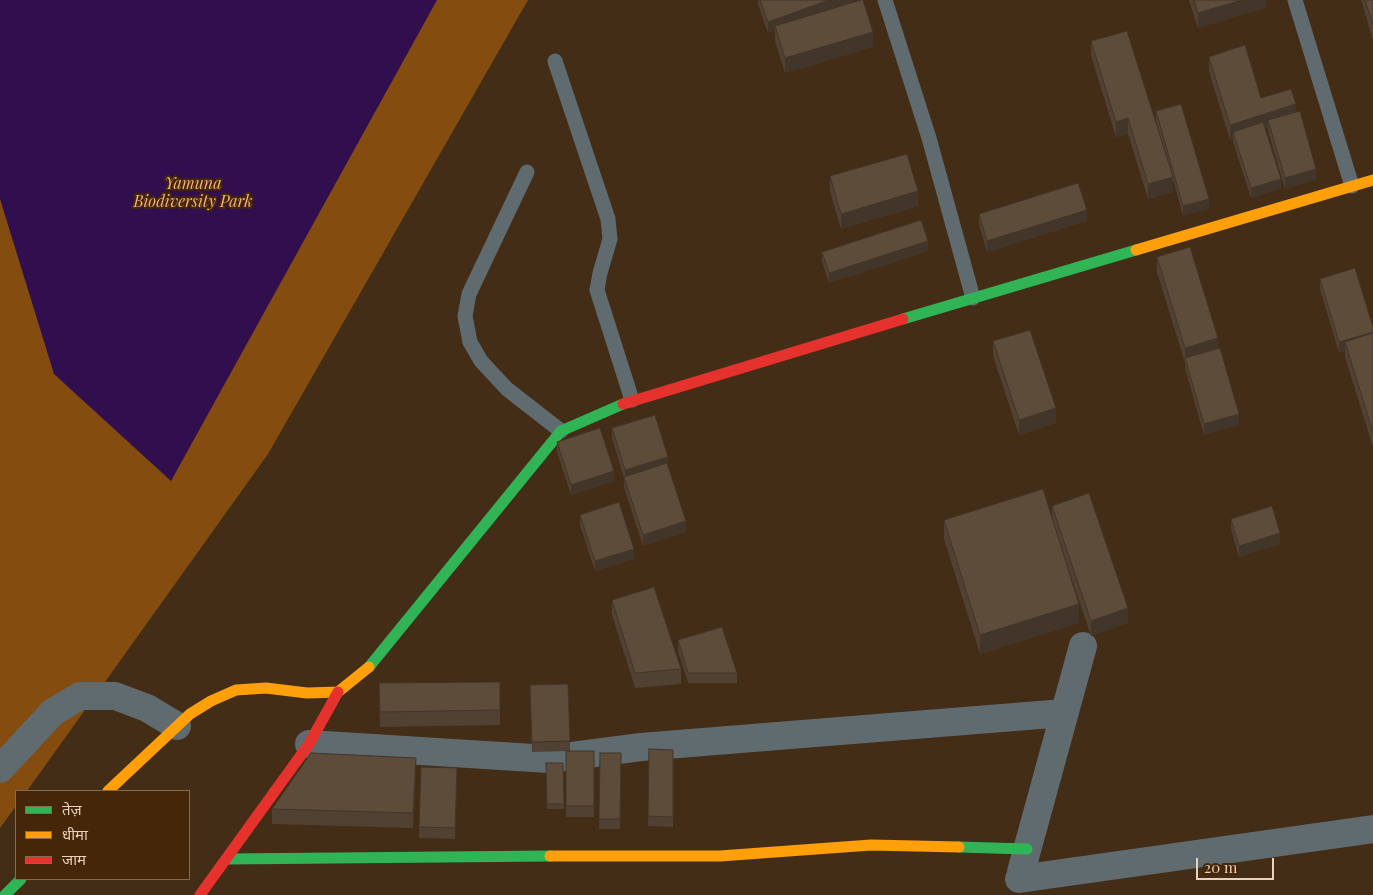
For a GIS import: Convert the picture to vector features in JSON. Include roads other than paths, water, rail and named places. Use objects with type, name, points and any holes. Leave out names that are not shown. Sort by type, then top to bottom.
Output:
[{"type":"street","points":[[200,895],[309,744],[338,692],[371,666],[561,431],[632,400],[1373,180]]},
{"type":"street","points":[[1083,646],[1017,887],[1373,830]]},
{"type":"street","points":[[109,790],[190,714],[236,690],[266,688],[307,693],[338,692]]},
{"type":"street","points":[[0,769],[53,712],[80,696],[115,696],[146,708],[177,726]]},
{"type":"street","points":[[309,744],[549,759],[641,747],[1064,713]]},
{"type":"street","points":[[227,859],[720,856],[871,845],[1027,849]]},
{"type":"street","points":[[5,895],[20,880]]},
{"type":"lane","points":[[885,0],[929,138],[973,298]]},
{"type":"lane","points":[[1295,0],[1352,186]]},
{"type":"lane","points":[[555,61],[608,219],[610,239],[597,290],[632,400]]},
{"type":"lane","points":[[527,172],[469,294],[465,316],[470,342],[481,361],[507,389],[561,431]]},
{"type":"park label","name":"Yamuna Biodiversity Park","points":[[193,193]]}]
